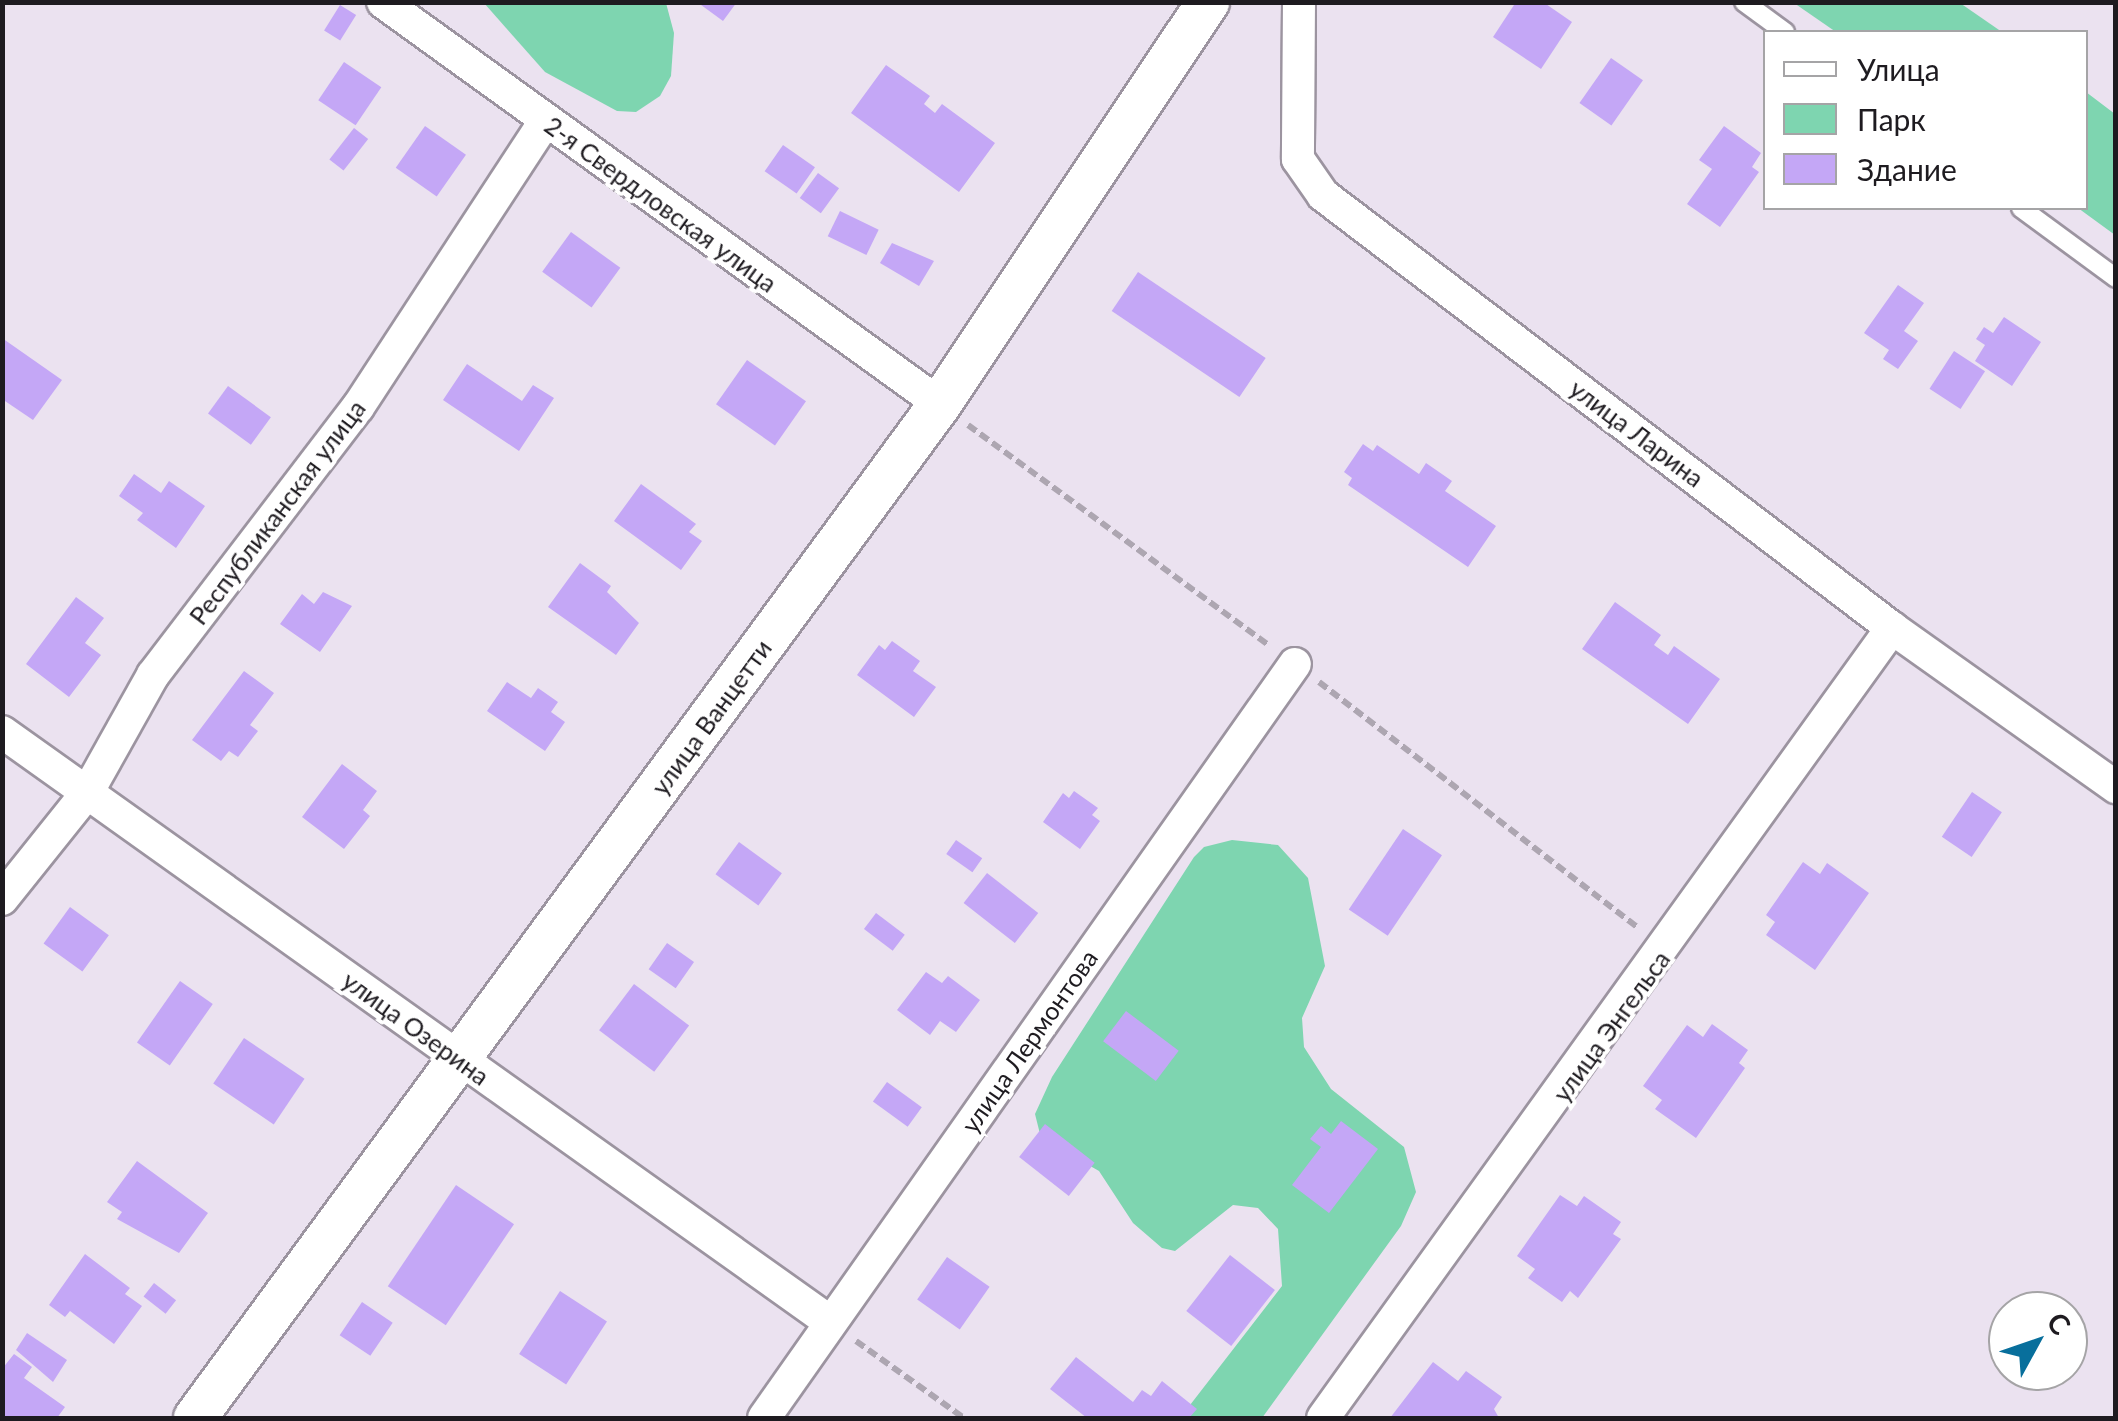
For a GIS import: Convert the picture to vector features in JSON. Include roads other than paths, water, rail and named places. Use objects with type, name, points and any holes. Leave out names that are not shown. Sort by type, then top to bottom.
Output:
[{"type":"street","name":"2-я Свердловская улица","points":[[383,2],[940,404]]},
{"type":"street","name":"улица Ванцетти","points":[[195,1418],[940,404],[1208,2]]},
{"type":"street","name":"улица Ларина","points":[[1300,2],[1298,159],[1307,180],[1892,628],[2116,787]]},
{"type":"street","name":"Республиканская улица","points":[[2,899],[87,793],[154,676],[358,407],[545,121]]},
{"type":"street","name":"улица Энгельса","points":[[1323,1418],[1892,628]]},
{"type":"street","name":"улица Лермонтова","points":[[764,1418],[1295,664]]},
{"type":"street","name":"улица Озерина","points":[[2,732],[830,1322]]},
{"type":"lane","points":[[1744,2],[1782,30]]},
{"type":"lane","points":[[2024,210],[2116,278]]}]
